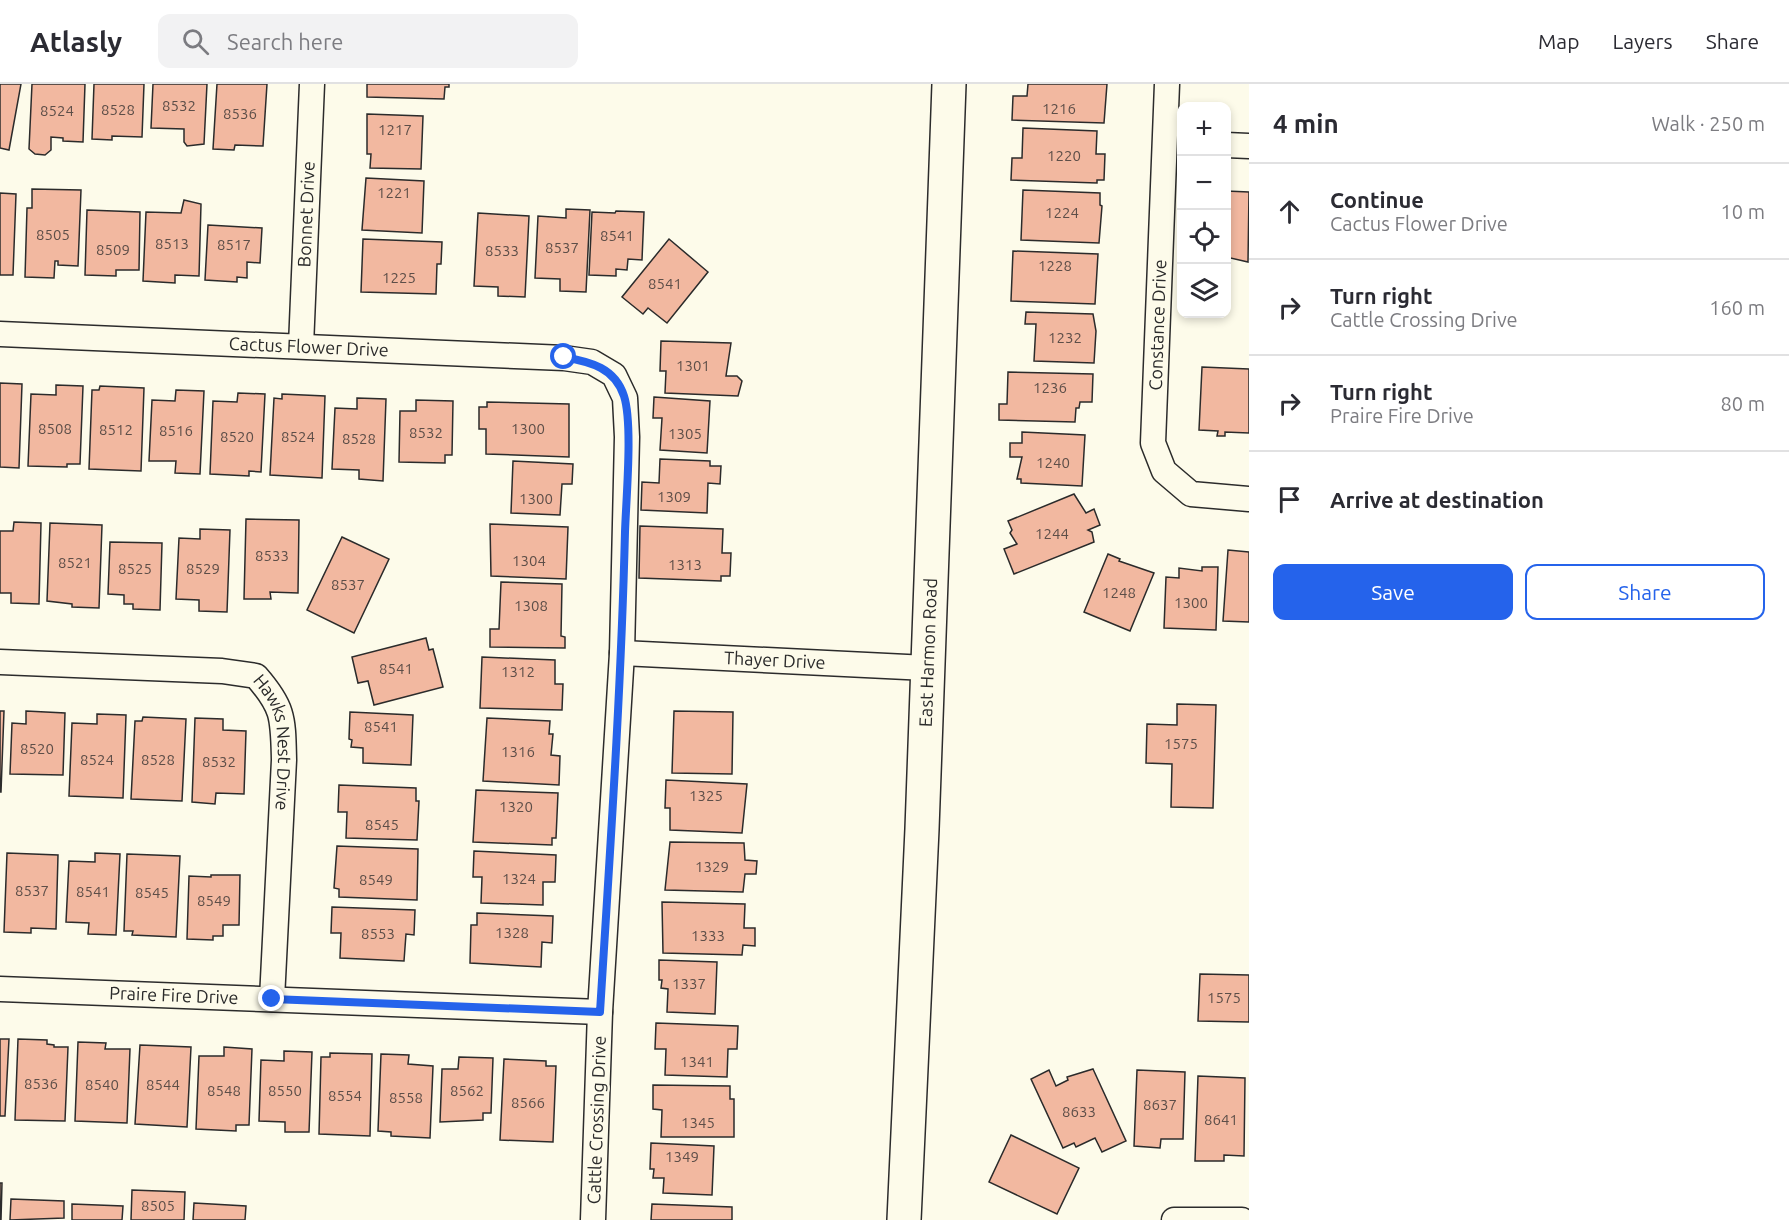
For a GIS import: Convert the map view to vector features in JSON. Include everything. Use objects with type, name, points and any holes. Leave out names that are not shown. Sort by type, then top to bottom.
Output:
[{"type":"main road","name":"East Harmon Road","points":[[904,1220],[949,84]]},
{"type":"street","name":"Bonnet Drive","points":[[301,346],[312,84]]},
{"type":"street","name":"Constance Drive","points":[[1167,84],[1173,143],[1153,443],[1164,471],[1191,494],[1249,498]]},
{"type":"street","points":[[1231,145],[1249,146]]},
{"type":"street","name":"Cactus Flower Drive","points":[[0,334],[564,357],[592,362],[614,375]]},
{"type":"street","name":"Cattle Crossing Drive","points":[[593,1220],[600,1012],[622,653],[627,437],[625,398],[614,375]]},
{"type":"street","name":"Thayer Drive","points":[[622,653],[927,668]]},
{"type":"street","name":"Hawks Nest Drive","points":[[0,662],[222,671],[256,676],[276,699],[284,725],[284,760],[272,999]]},
{"type":"street","name":"Praire Fire Drive","points":[[0,989],[600,1012]]},
{"type":"street","points":[[1174,1220],[1242,1220]]},
{"type":"building","points":[[0,84],[21,84],[9,150],[0,148]]},
{"type":"building","points":[[32,84],[85,84],[83,142],[63,141],[63,138],[51,137],[51,150],[45,155],[35,154],[29,149]]},
{"type":"building","points":[[94,84],[144,84],[142,137],[112,136],[112,140],[92,139]]},
{"type":"building","points":[[153,84],[207,84],[204,144],[187,146],[184,142],[184,129],[151,128]]},
{"type":"building","points":[[217,84],[267,84],[263,146],[235,145],[234,150],[213,149]]},
{"type":"building","points":[[367,84],[449,84],[449,87],[445,87],[444,99],[367,97]]},
{"type":"building","points":[[1028,84],[1107,84],[1104,123],[1012,120],[1013,96],[1027,96]]},
{"type":"building","points":[[367,114],[423,116],[421,169],[370,168],[371,154],[367,154]]},
{"type":"building","points":[[1023,128],[1097,131],[1096,154],[1105,154],[1104,180],[1097,180],[1097,183],[1011,180],[1012,158],[1022,158]]},
{"type":"building","points":[[366,178],[424,181],[422,233],[362,230]]},
{"type":"building","points":[[32,189],[81,190],[78,266],[58,265],[58,261],[55,261],[54,278],[25,277],[27,208],[32,208]]},
{"type":"building","points":[[1023,190],[1100,193],[1100,205],[1102,206],[1099,243],[1021,240]]},
{"type":"building","points":[[1231,191],[1249,192],[1248,262],[1231,258]]},
{"type":"building","points":[[0,193],[16,194],[13,275],[0,275]]},
{"type":"building","points":[[184,200],[201,204],[199,276],[175,275],[175,283],[143,281],[146,212],[181,213]]},
{"type":"building","points":[[566,209],[590,210],[586,292],[560,291],[560,279],[535,278],[538,216],[566,218]]},
{"type":"building","points":[[87,210],[140,212],[139,270],[116,270],[116,276],[85,275]]},
{"type":"building","points":[[616,211],[644,212],[642,260],[628,259],[627,270],[616,269],[616,276],[589,275],[592,212],[615,213]]},
{"type":"building","points":[[478,213],[529,216],[525,297],[498,296],[498,287],[474,286]]},
{"type":"building","points":[[208,225],[262,228],[260,263],[247,262],[247,278],[237,277],[237,282],[205,280]]},
{"type":"building","points":[[363,239],[442,242],[441,264],[437,264],[436,294],[361,292]]},
{"type":"building","points":[[669,239],[708,272],[667,323],[648,308],[643,314],[622,297]]},
{"type":"building","points":[[1013,251],[1098,254],[1095,304],[1011,301]]},
{"type":"building","points":[[1026,312],[1093,314],[1096,331],[1094,363],[1034,361],[1036,324],[1025,324]]},
{"type":"building","points":[[661,341],[731,343],[726,376],[737,376],[742,381],[738,396],[665,393],[666,371],[660,371]]},
{"type":"building","points":[[1202,367],[1249,369],[1249,433],[1225,432],[1225,436],[1217,436],[1218,431],[1199,430]]},
{"type":"building","points":[[1008,372],[1093,374],[1092,402],[1080,402],[1079,408],[1076,408],[1075,422],[999,420],[999,404],[1007,404]]},
{"type":"building","points":[[0,383],[22,384],[19,468],[0,467]]},
{"type":"building","points":[[56,385],[83,386],[80,464],[67,464],[67,467],[28,466],[31,394],[56,395]]},
{"type":"building","points":[[100,386],[144,388],[141,471],[89,469],[92,390],[99,390]]},
{"type":"building","points":[[176,390],[204,391],[200,474],[175,473],[176,461],[149,461],[152,400],[175,401]]},
{"type":"building","points":[[238,393],[265,394],[261,472],[249,471],[249,476],[210,474],[213,401],[237,402]]},
{"type":"building","points":[[282,394],[325,396],[322,478],[270,475],[274,398],[282,399]]},
{"type":"building","points":[[654,397],[710,401],[707,453],[660,450],[662,418],[653,418]]},
{"type":"building","points":[[357,398],[386,399],[383,481],[359,479],[359,470],[332,469],[335,408],[357,409]]},
{"type":"building","points":[[416,400],[453,401],[452,455],[445,455],[445,463],[399,462],[400,411],[416,411]]},
{"type":"building","points":[[487,402],[569,404],[569,457],[486,454],[486,429],[479,429],[479,407],[487,407]]},
{"type":"building","points":[[1022,432],[1085,435],[1082,486],[1021,483],[1021,479],[1017,479],[1022,457],[1010,457],[1010,443],[1022,443]]},
{"type":"building","points":[[660,459],[710,461],[710,466],[721,466],[720,484],[708,483],[707,513],[641,510],[642,482],[659,483]]},
{"type":"building","points":[[513,461],[573,464],[572,484],[562,484],[560,515],[511,513]]},
{"type":"building","points":[[1074,494],[1086,513],[1094,509],[1100,525],[1088,530],[1092,532],[1094,542],[1014,574],[1004,549],[1017,544],[1010,533],[1012,530],[1008,521]]},
{"type":"building","points":[[246,519],[299,520],[298,593],[270,592],[271,599],[244,599]]},
{"type":"building","points":[[14,522],[41,523],[39,604],[11,603],[11,593],[0,593],[0,531],[13,531]]},
{"type":"building","points":[[50,523],[102,525],[99,608],[72,607],[72,604],[47,601]]},
{"type":"building","points":[[490,524],[568,527],[566,579],[491,576]]},
{"type":"building","points":[[640,526],[723,529],[722,553],[731,553],[730,576],[721,576],[721,581],[639,578]]},
{"type":"building","points":[[200,529],[230,530],[227,612],[199,611],[199,600],[176,599],[179,538],[200,539]]},
{"type":"building","points":[[342,537],[389,559],[354,633],[307,610]]},
{"type":"building","points":[[110,542],[162,543],[160,610],[133,609],[133,604],[124,604],[124,595],[108,594]]},
{"type":"building","points":[[1228,550],[1249,552],[1249,622],[1223,621]]},
{"type":"building","points":[[1108,554],[1120,559],[1119,561],[1154,573],[1130,631],[1084,612]]},
{"type":"building","points":[[1202,567],[1218,567],[1216,630],[1164,628],[1166,577],[1179,578],[1179,568],[1202,571]]},
{"type":"building","points":[[501,582],[562,584],[561,636],[565,637],[565,648],[490,647],[490,629],[499,629]]},
{"type":"building","points":[[426,638],[429,650],[433,649],[443,687],[374,705],[368,681],[358,683],[352,657]]},
{"type":"building","points":[[482,657],[555,660],[555,684],[563,684],[562,710],[480,708]]},
{"type":"building","points":[[1177,704],[1216,705],[1213,808],[1171,807],[1172,764],[1146,763],[1147,724],[1177,725]]},
{"type":"building","points":[[0,711],[4,711],[1,792],[0,792]]},
{"type":"building","points":[[26,711],[65,713],[63,775],[10,774],[12,723],[26,724]]},
{"type":"building","points":[[674,711],[733,712],[732,774],[672,773]]},
{"type":"building","points":[[350,712],[413,715],[411,765],[363,763],[363,748],[351,747]]},
{"type":"building","points":[[97,714],[126,715],[123,798],[69,796],[72,723],[97,724]]},
{"type":"building","points":[[143,717],[186,719],[182,801],[131,799],[135,721],[142,721]]},
{"type":"building","points":[[195,718],[223,719],[223,730],[246,731],[244,794],[216,793],[215,804],[192,802]]},
{"type":"building","points":[[487,718],[550,721],[549,734],[553,734],[551,755],[560,756],[559,785],[483,781]]},
{"type":"building","points":[[666,780],[747,784],[742,833],[670,830],[670,808],[665,808]]},
{"type":"building","points":[[339,785],[416,788],[416,801],[419,801],[417,840],[346,838],[347,812],[338,812]]},
{"type":"building","points":[[476,790],[558,793],[556,838],[552,838],[552,845],[473,842]]},
{"type":"building","points":[[670,842],[744,843],[745,860],[757,861],[756,874],[745,874],[743,892],[665,890]]},
{"type":"building","points":[[337,846],[418,849],[417,900],[339,897],[339,889],[334,888]]},
{"type":"building","points":[[474,851],[556,855],[555,882],[543,882],[543,905],[481,903],[482,877],[473,877]]},
{"type":"building","points":[[7,853],[58,855],[56,929],[31,928],[31,933],[4,932]]},
{"type":"building","points":[[95,853],[120,854],[116,935],[88,934],[89,923],[66,922],[69,861],[95,862]]},
{"type":"building","points":[[127,854],[180,856],[176,937],[132,935],[133,931],[124,931]]},
{"type":"building","points":[[211,875],[240,875],[239,925],[223,925],[223,936],[213,936],[213,940],[187,939],[189,876],[211,877]]},
{"type":"building","points":[[662,902],[745,904],[744,928],[755,928],[755,946],[743,945],[742,955],[663,953]]},
{"type":"building","points":[[332,907],[415,910],[414,935],[406,934],[404,961],[340,958],[341,933],[331,933]]},
{"type":"building","points":[[477,913],[553,916],[552,943],[542,942],[541,967],[470,963],[471,925],[477,925]]},
{"type":"building","points":[[659,960],[717,962],[715,1014],[667,1012],[668,989],[661,988]]},
{"type":"building","points":[[1200,974],[1249,975],[1249,1022],[1198,1021]]},
{"type":"building","points":[[656,1023],[738,1026],[737,1049],[728,1049],[727,1077],[665,1075],[666,1049],[655,1049]]},
{"type":"building","points":[[0,1039],[9,1039],[5,1116],[0,1116]]},
{"type":"building","points":[[18,1039],[47,1040],[47,1044],[54,1045],[54,1047],[68,1047],[65,1121],[15,1120]]},
{"type":"building","points":[[78,1042],[106,1043],[105,1049],[130,1049],[127,1123],[75,1121]]},
{"type":"building","points":[[140,1045],[191,1047],[187,1127],[135,1124]]},
{"type":"building","points":[[224,1047],[252,1049],[249,1125],[236,1125],[236,1131],[196,1129],[199,1056],[224,1056]]},
{"type":"building","points":[[284,1051],[312,1052],[309,1132],[285,1132],[285,1122],[259,1121],[261,1060],[284,1061]]},
{"type":"building","points":[[330,1053],[372,1054],[370,1136],[319,1134],[321,1057],[330,1057]]},
{"type":"building","points":[[381,1054],[409,1055],[408,1064],[433,1066],[430,1138],[391,1136],[391,1132],[378,1131]]},
{"type":"building","points":[[459,1057],[493,1058],[491,1113],[483,1113],[483,1120],[440,1122],[442,1069],[458,1069]]},
{"type":"building","points":[[504,1059],[546,1061],[546,1066],[556,1066],[553,1142],[500,1140]]},
{"type":"building","points":[[1093,1069],[1126,1141],[1102,1152],[1095,1138],[1076,1147],[1074,1143],[1063,1148],[1031,1079],[1049,1070],[1056,1086],[1068,1080],[1067,1077]]},
{"type":"building","points":[[1137,1070],[1185,1072],[1183,1139],[1161,1139],[1160,1148],[1134,1146]]},
{"type":"building","points":[[1198,1076],[1245,1078],[1244,1156],[1224,1155],[1224,1161],[1195,1161]]},
{"type":"building","points":[[653,1085],[730,1086],[730,1099],[734,1099],[734,1137],[661,1137],[662,1110],[653,1109]]},
{"type":"building","points":[[1011,1135],[1079,1168],[1057,1214],[989,1182]]},
{"type":"building","points":[[651,1143],[714,1146],[712,1195],[663,1193],[664,1178],[653,1178],[654,1169],[650,1169]]},
{"type":"building","points":[[0,1183],[2,1183],[1,1220],[0,1220]]},
{"type":"building","points":[[132,1190],[185,1192],[184,1220],[131,1220]]},
{"type":"building","points":[[11,1199],[64,1201],[64,1218],[10,1220]]},
{"type":"building","points":[[194,1203],[246,1206],[245,1220],[193,1220]]},
{"type":"building","points":[[72,1204],[123,1206],[122,1220],[72,1220]]},
{"type":"building","points":[[652,1204],[732,1207],[732,1220],[651,1220]]},
{"type":"route","points":[[272,999],[600,1012],[622,653],[627,437],[625,398],[614,375],[592,362],[564,357]]}]
